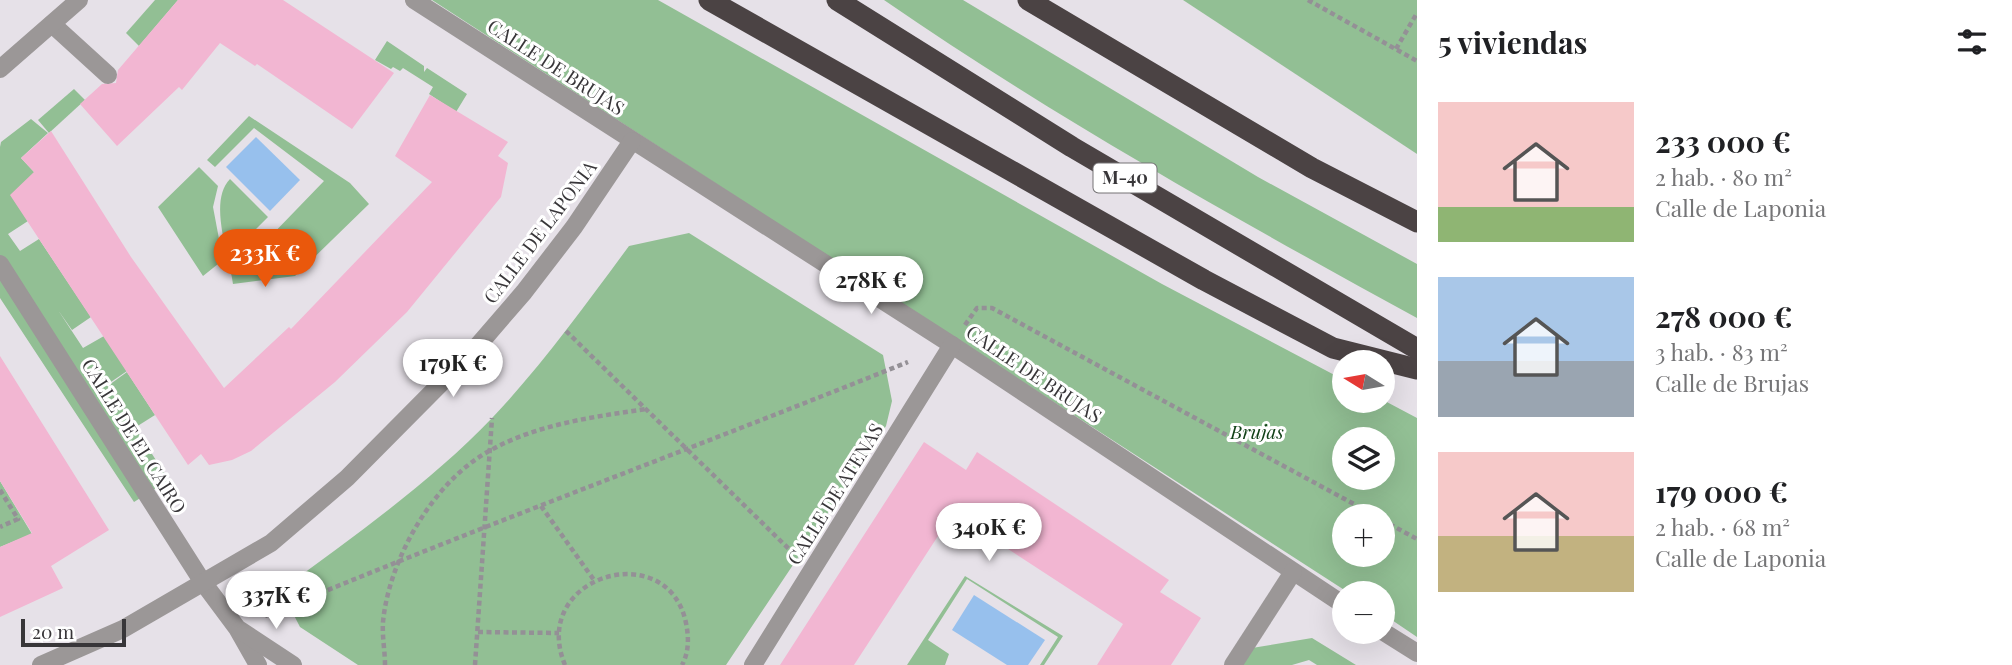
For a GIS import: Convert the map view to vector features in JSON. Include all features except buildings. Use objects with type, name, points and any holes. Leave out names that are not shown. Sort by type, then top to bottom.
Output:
[{"type":"highway","points":[[709,0],[1204,280],[1333,348],[1417,369]]},
{"type":"highway","name":"M-40","points":[[837,0],[1072,147],[1417,349]]},
{"type":"highway","points":[[1028,0],[1312,168],[1417,222]]},
{"type":"highway","points":[[1050,0],[1125,58]]},
{"type":"street","points":[[0,69],[79,0]]},
{"type":"street","name":"CALLE DE BRUJAS","points":[[414,0],[952,345],[1332,598]]},
{"type":"street","points":[[52,24],[108,75]]},
{"type":"street","name":"CALLE DE LAPONIA","points":[[41,665],[123,629],[271,543],[347,478],[417,409],[524,292],[574,228],[632,141]]},
{"type":"street","name":"CALLE DE EL CAIRO","points":[[0,264],[202,581],[237,628],[258,665]]},
{"type":"street","name":"CALLE DE ATENAS","points":[[753,665],[952,345]]},
{"type":"street","points":[[1233,665],[1293,572]]},
{"type":"street","name":"CALLE DE EL CAIRO","points":[[237,628],[293,665]]},
{"type":"street","points":[[1395,639],[1417,653]]},
{"type":"path","points":[[1308,0],[1417,61]]},
{"type":"path","points":[[1396,49],[1417,13]]},
{"type":"path","points":[[237,628],[399,560],[688,451],[952,345],[977,308],[992,308],[1354,504]]},
{"type":"path","points":[[566,331],[811,571]]},
{"type":"path","points":[[386,665],[383,621],[399,560],[422,516],[454,478],[490,450],[542,429],[646,409]]},
{"type":"path","points":[[475,665],[492,418]]},
{"type":"path","points":[[0,490],[18,519],[0,527]]},
{"type":"path","points":[[541,506],[594,580]]},
{"type":"path","points":[[1395,527],[1417,539]]},
{"type":"path","points":[[565,665],[559,633],[564,611],[576,593],[594,580],[614,573],[636,574],[656,582],[673,595],[684,614],[689,635],[682,665]]},
{"type":"path","points":[[478,632],[559,633]]},
{"type":"green space","points":[[155,0],[178,0],[139,46],[126,33]]},
{"type":"green space","name":"Brujas","points":[[432,0],[658,0],[1162,284],[1332,374],[1332,413],[1395,413],[1395,406],[1417,418],[1417,637],[1395,622],[1395,581],[1332,582]]},
{"type":"green space","points":[[884,0],[963,0],[1258,177],[1417,264],[1417,318],[1214,205],[1080,126]]},
{"type":"green space","points":[[1183,0],[1417,0],[1417,154]]},
{"type":"green space","points":[[387,41],[424,66],[424,72],[427,68],[467,94],[456,112],[429,94],[433,87],[403,68],[400,71],[393,67],[391,69],[375,60]]},
{"type":"green space","points":[[74,89],[85,100],[49,133],[38,120]]},
{"type":"green space","points":[[249,116],[350,183],[369,204],[295,276],[233,284],[220,214],[224,189],[230,179],[268,217],[255,230],[267,240],[324,181],[254,128],[215,167],[207,160]]},
{"type":"green space","points":[[31,119],[48,133],[21,158],[34,172],[28,221],[8,234],[20,251],[39,239],[91,317],[72,330],[58,310],[83,348],[104,336],[127,371],[108,384],[103,379],[169,480],[134,502],[0,298],[0,147],[1,142]]},
{"type":"green space","points":[[199,167],[218,186],[213,207],[223,260],[203,276],[158,207]]},
{"type":"green space","points":[[689,233],[883,355],[892,401],[886,426],[726,665],[358,665],[300,627],[281,590],[391,508],[469,441],[529,376],[629,246]]},
{"type":"green space","points":[[127,372],[155,415],[136,427],[109,385]]},
{"type":"green space","points":[[0,481],[32,534],[0,547]]},
{"type":"green space","points":[[965,576],[1063,636],[1044,665],[1040,665],[1058,637],[967,579],[928,640],[949,654],[945,665],[907,665]]},
{"type":"green space","points":[[1312,638],[1356,665],[1317,665],[1309,660],[1292,665],[1242,665],[1252,648]]},
{"type":"water","points":[[256,137],[300,180],[270,211],[226,167]]},
{"type":"water","points":[[974,595],[1045,640],[1028,665],[1007,665],[952,630]]}]
